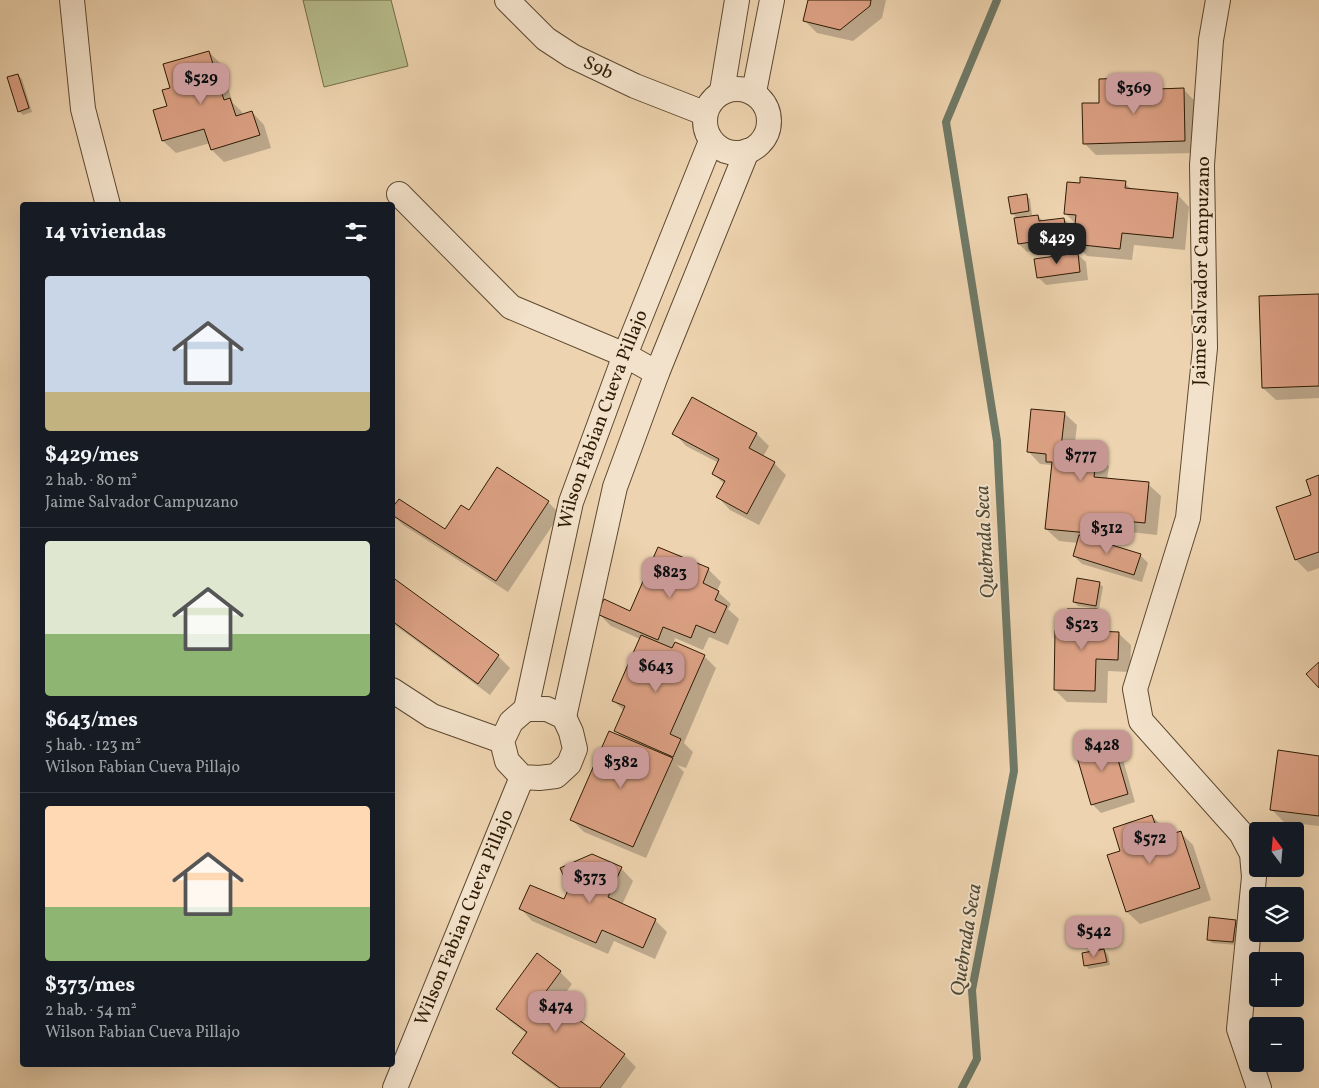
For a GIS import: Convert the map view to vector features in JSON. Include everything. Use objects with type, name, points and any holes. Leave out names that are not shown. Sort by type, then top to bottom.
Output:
[{"type":"street","points":[[72,0],[84,109],[107,202]]},
{"type":"street","name":"S9b","points":[[507,0],[546,38],[572,56],[635,86],[704,113]]},
{"type":"street","points":[[722,91],[737,0]]},
{"type":"street","points":[[754,92],[772,0]]},
{"type":"street","name":"Jaime Salvador Campuzano","points":[[1218,0],[1211,40],[1202,165],[1205,348],[1188,518],[1135,688],[1141,721],[1241,833],[1252,854],[1254,877],[1239,1029],[1259,1088]]},
{"type":"street","points":[[738,88],[754,92],[764,103],[770,116],[768,131],[760,144],[747,151],[734,153],[721,149],[711,141],[705,128],[704,113],[711,100],[722,91],[738,88]]},
{"type":"street","name":"Wilson Fabian Cueva Pillajo","points":[[526,709],[571,502],[625,355],[711,141]]},
{"type":"street","name":"Wilson Fabian Cueva Pillajo","points":[[564,717],[615,487],[657,373],[747,151]]},
{"type":"street","points":[[399,194],[511,308],[625,355],[657,373]]},
{"type":"street","points":[[395,692],[432,716],[502,741]]},
{"type":"street","points":[[526,709],[547,709],[564,717],[571,732],[575,748],[569,764],[556,776],[522,777],[507,762],[502,741],[511,722],[526,709]]},
{"type":"street","name":"Wilson Fabian Cueva Pillajo","points":[[395,1088],[522,777]]},
{"type":"green space","points":[[303,0],[391,0],[408,66],[324,87]]},
{"type":"building","points":[[808,0],[871,0],[870,6],[840,30],[803,21]]},
{"type":"building","points":[[209,51],[224,100],[230,98],[236,116],[252,111],[260,135],[211,150],[204,129],[162,141],[153,110],[167,106],[162,90],[170,88],[163,64]]},
{"type":"building","points":[[18,74],[29,108],[18,112],[7,77]]},
{"type":"building","points":[[1130,78],[1130,90],[1184,88],[1185,141],[1083,144],[1082,103],[1099,103],[1099,79]]},
{"type":"building","points":[[1080,177],[1126,181],[1125,188],[1178,193],[1173,238],[1122,233],[1120,249],[1073,244],[1076,215],[1064,214],[1067,182],[1080,183]]},
{"type":"building","points":[[1027,194],[1029,211],[1011,214],[1008,197]]},
{"type":"building","points":[[1038,215],[1039,221],[1064,218],[1067,237],[1018,244],[1014,218]]},
{"type":"building","points":[[1078,253],[1080,272],[1037,278],[1034,259]]},
{"type":"building","points":[[1319,294],[1319,386],[1262,388],[1259,296]]},
{"type":"building","points":[[692,397],[757,433],[749,448],[775,462],[747,514],[716,497],[725,481],[712,474],[719,459],[672,434]]},
{"type":"building","points":[[1031,409],[1065,412],[1061,448],[1097,452],[1094,477],[1149,482],[1145,523],[1091,518],[1089,533],[1045,529],[1052,462],[1046,462],[1046,454],[1027,452]]},
{"type":"building","points":[[497,467],[549,501],[496,581],[395,517],[395,504],[399,499],[445,529],[461,505],[469,510]]},
{"type":"building","points":[[1319,475],[1319,552],[1295,560],[1276,507],[1311,495],[1306,480]]},
{"type":"building","points":[[1079,535],[1141,554],[1134,575],[1073,556]]},
{"type":"building","points":[[658,547],[709,568],[703,583],[719,591],[715,600],[727,606],[715,633],[696,625],[691,638],[663,627],[658,640],[597,614],[604,599],[630,611]]},
{"type":"building","points":[[1077,578],[1100,582],[1096,606],[1073,602]]},
{"type":"building","points":[[395,579],[499,655],[478,684],[395,623]]},
{"type":"building","points":[[1067,609],[1097,609],[1096,631],[1119,632],[1118,660],[1096,659],[1095,691],[1054,690],[1055,630],[1067,631]]},
{"type":"building","points":[[641,635],[672,648],[675,642],[705,655],[670,734],[681,739],[673,757],[614,731],[625,706],[612,701]]},
{"type":"building","points":[[1319,662],[1319,688],[1306,674]]},
{"type":"building","points":[[609,731],[673,758],[633,847],[570,820]]},
{"type":"building","points":[[1112,739],[1128,794],[1091,805],[1075,750]]},
{"type":"building","points":[[1278,750],[1319,756],[1319,816],[1270,810]]},
{"type":"building","points":[[1152,815],[1160,838],[1181,831],[1200,888],[1126,912],[1107,855],[1120,851],[1113,828]]},
{"type":"building","points":[[592,854],[622,867],[608,897],[656,919],[643,948],[602,930],[596,943],[519,909],[530,885],[564,899],[569,888],[560,868]]},
{"type":"building","points":[[1209,917],[1236,920],[1233,942],[1207,940]]},
{"type":"building","points":[[1104,949],[1107,962],[1084,966],[1082,953]]},
{"type":"building","points":[[537,953],[561,971],[544,994],[625,1054],[600,1088],[560,1088],[512,1053],[527,1032],[496,1009]]},
{"type":"waterway","name":"Quebrada Seca","points":[[962,1088],[977,1059],[972,990],[1014,771],[997,441],[946,122],[997,0]]}]
